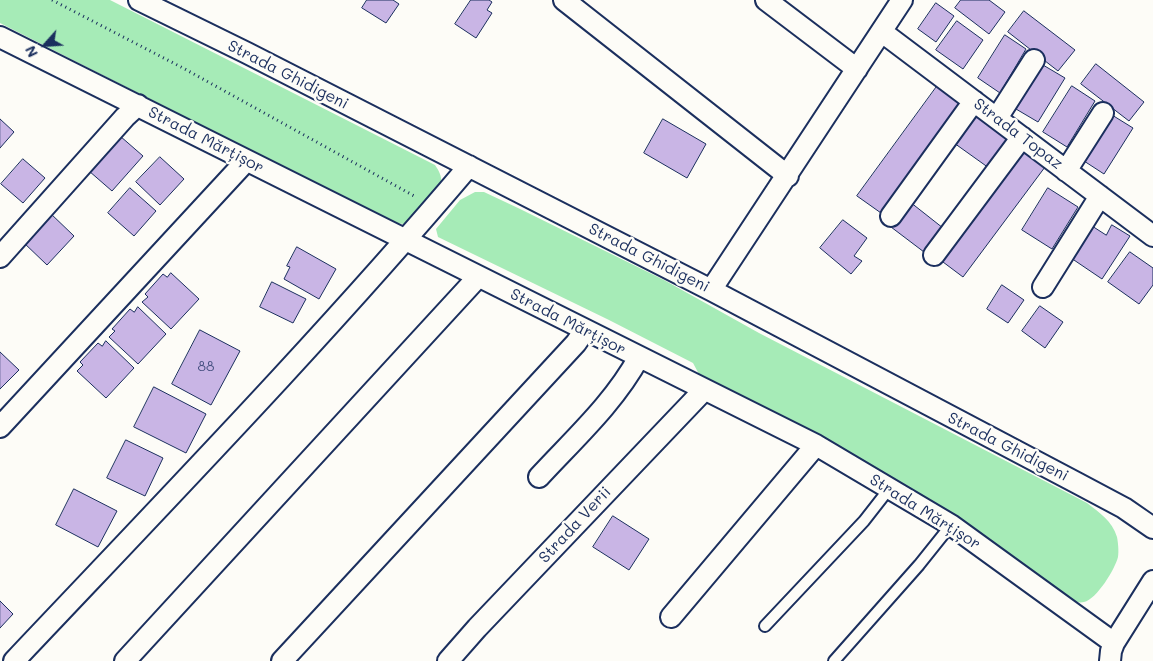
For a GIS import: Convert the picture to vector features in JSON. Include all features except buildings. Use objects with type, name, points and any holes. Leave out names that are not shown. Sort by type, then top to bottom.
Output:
[{"type":"street","name":"Strada Ghidigeni","points":[[139,0],[711,290],[1124,508],[1153,528]]},
{"type":"street","points":[[564,0],[788,176]]},
{"type":"street","points":[[766,0],[857,69]]},
{"type":"street","points":[[711,290],[788,176],[902,0]]},
{"type":"street","name":"Strada Topaz","points":[[882,32],[1153,236]]},
{"type":"street","name":"Strada Mărțișor","points":[[0,37],[246,161],[407,239],[478,277],[816,446],[951,525],[1108,654]]},
{"type":"street","points":[[997,118],[1034,60]]},
{"type":"street","points":[[891,216],[974,101]]},
{"type":"street","points":[[0,257],[125,117],[138,105]]},
{"type":"street","points":[[1066,170],[1103,113]]},
{"type":"street","points":[[934,254],[1022,137]]},
{"type":"street","points":[[0,427],[246,161]]},
{"type":"street","points":[[14,661],[228,434],[407,239],[469,166]]},
{"type":"street","points":[[1042,287],[1100,196]]},
{"type":"street","points":[[125,661],[478,277]]},
{"type":"street","points":[[282,661],[576,343],[585,330]]},
{"type":"street","points":[[539,477],[602,410],[630,373],[639,357]]},
{"type":"street","name":"Strada Verii","points":[[448,661],[477,628],[704,390]]},
{"type":"street","points":[[671,618],[816,446]]},
{"type":"street","points":[[1108,654],[1153,581]]},
{"type":"lane","points":[[765,626],[864,521],[890,488]]},
{"type":"lane","points":[[834,661],[919,565],[951,525]]},
{"type":"path","points":[[52,0],[182,68],[434,207]]},
{"type":"green space","points":[[0,0],[110,0],[435,165],[440,174],[441,183],[430,199],[413,217],[404,224],[394,223],[0,23]]},
{"type":"green space","points":[[475,192],[484,192],[664,280],[759,333],[1087,503],[1109,522],[1117,537],[1118,557],[1109,576],[1100,590],[1089,600],[1073,602],[701,378],[693,363],[438,237],[436,229],[460,200]]}]
